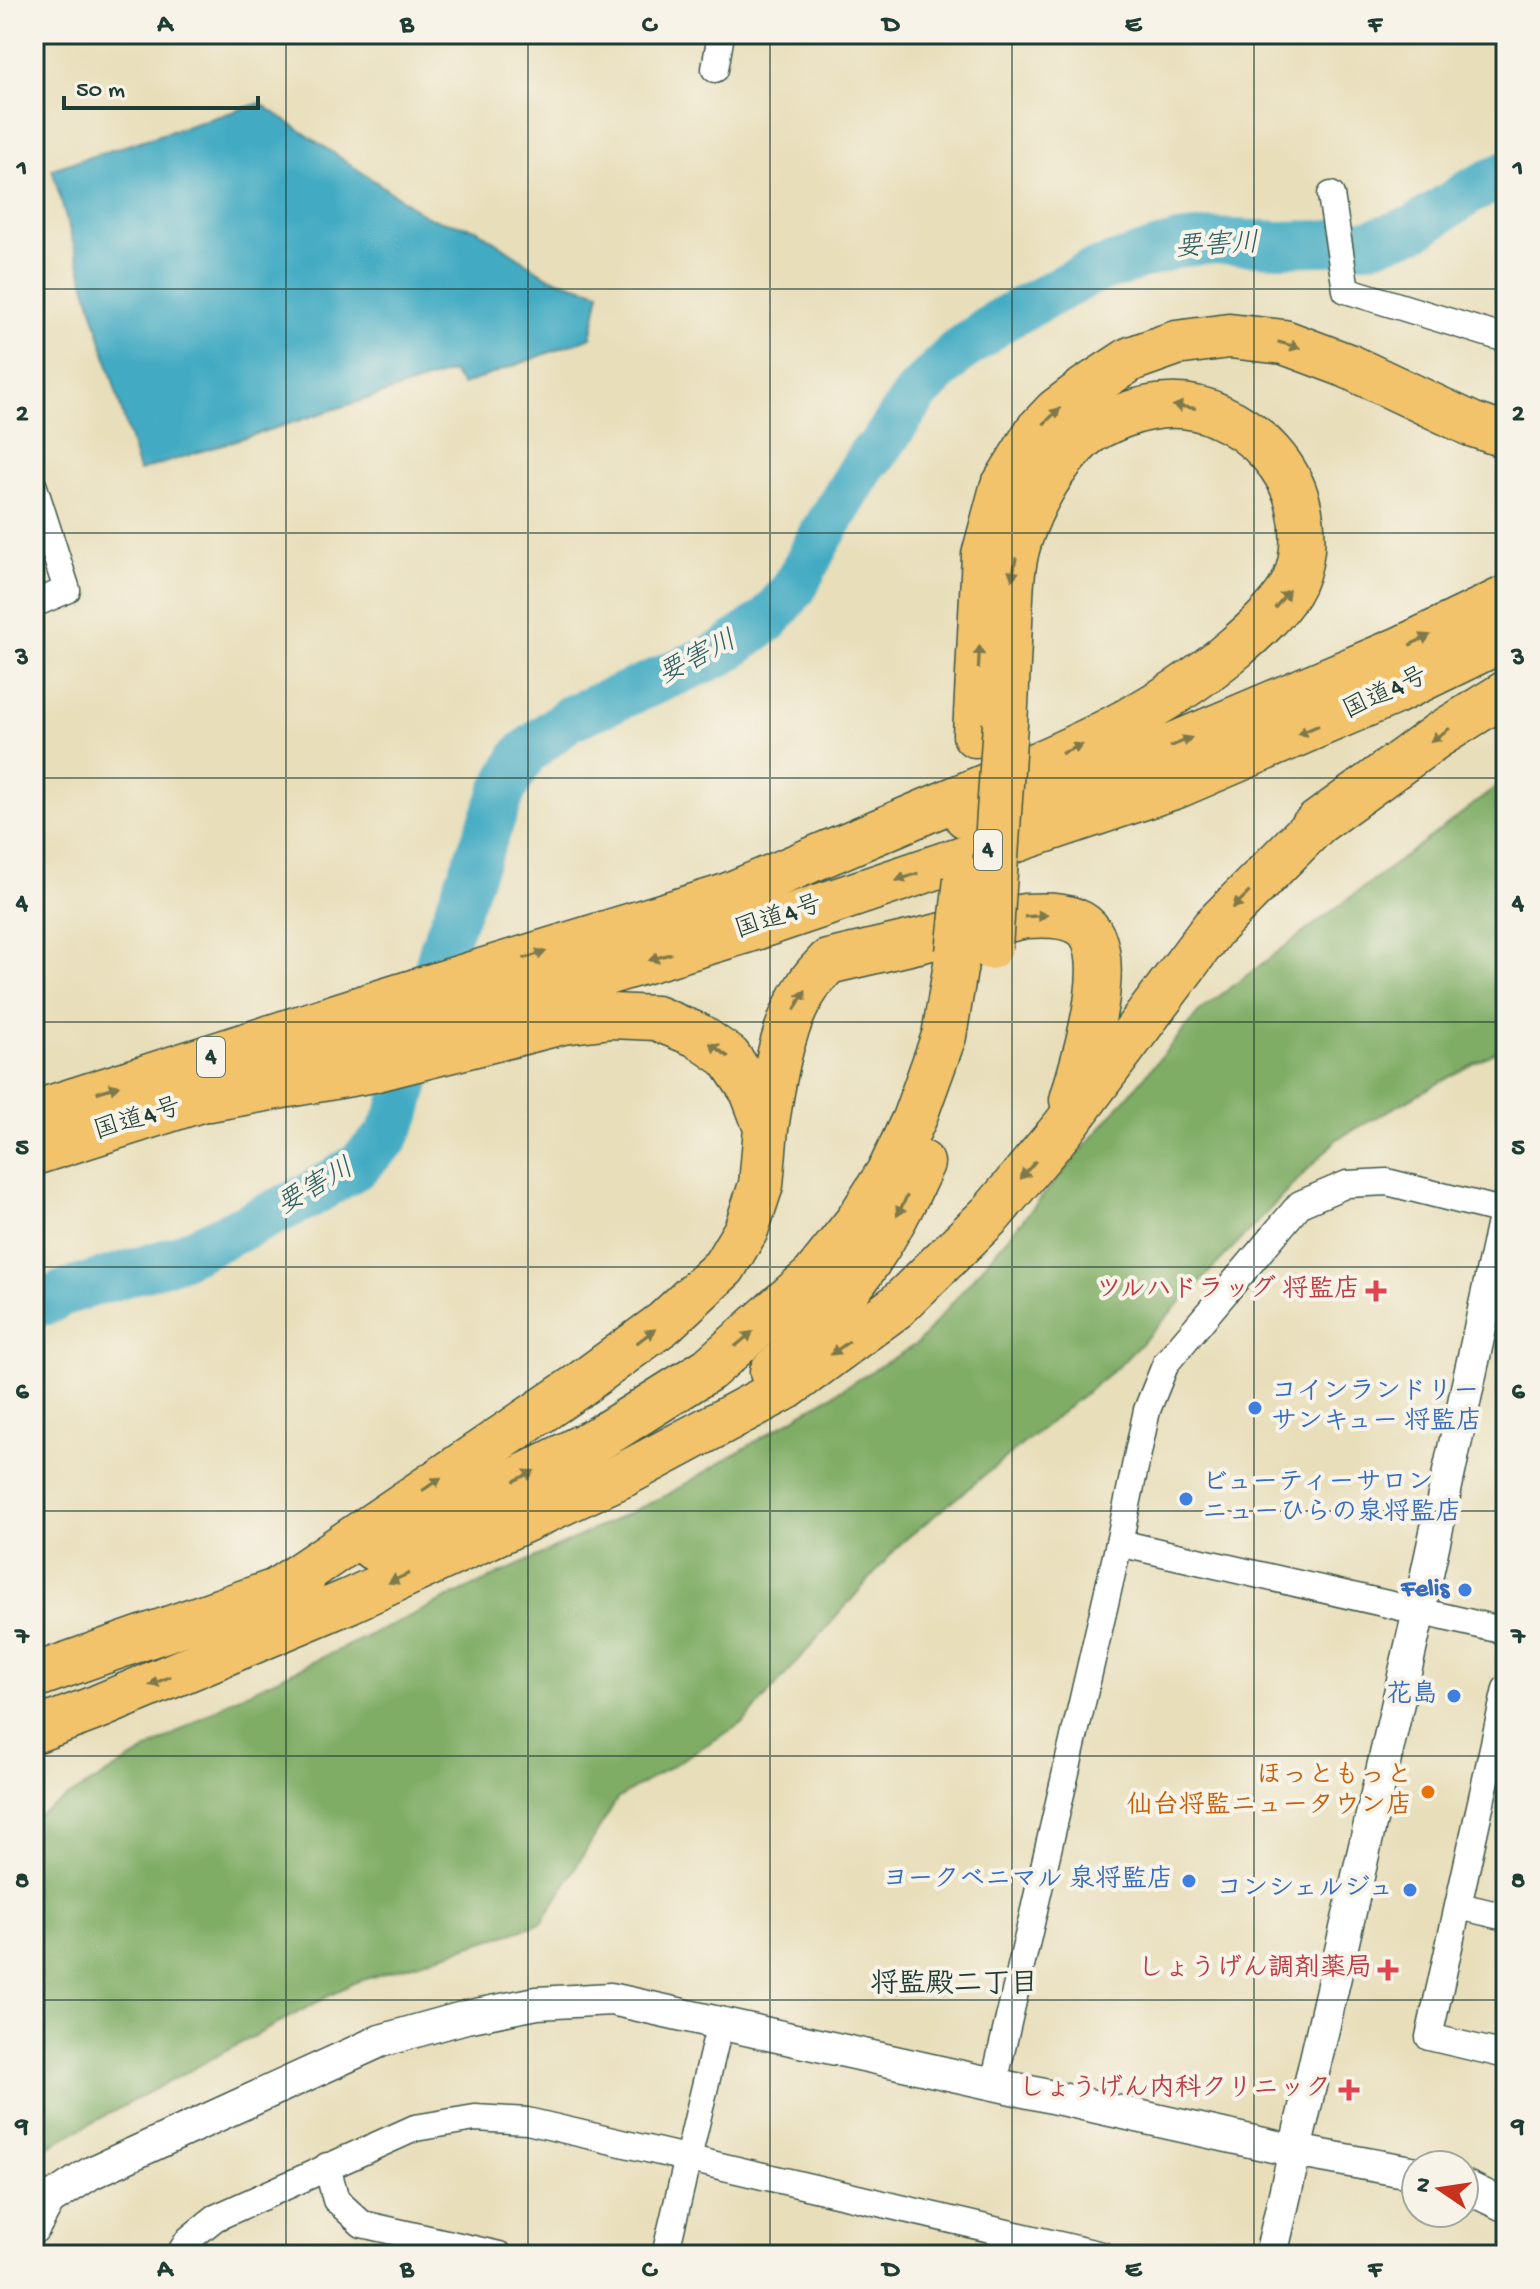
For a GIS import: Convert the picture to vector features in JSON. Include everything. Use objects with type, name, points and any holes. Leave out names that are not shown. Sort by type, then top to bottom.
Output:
[{"type":"highway","points":[[990,729],[984,555],[1002,488],[1037,431],[1056,411],[1131,359],[1176,343],[1229,336],[1284,342],[1348,366],[1471,424],[1506,436]]},
{"type":"highway","points":[[623,1475],[734,1405],[782,1363],[838,1304],[886,1237],[938,1126],[967,1043],[974,950],[965,887],[990,729],[1019,540],[1055,468],[1083,436],[1109,421],[1140,409],[1173,405],[1206,410],[1239,425],[1266,448],[1284,471],[1298,500],[1302,523],[1301,558],[1290,589],[1262,624],[1219,662],[1170,697],[1091,741],[717,900]]},
{"type":"highway","name":"国道4号","points":[[34,1153],[209,1099],[375,1057],[453,1016],[717,900],[1164,749],[1400,649],[1506,598]]},
{"type":"highway","name":"国道4号","points":[[34,1113],[387,1000],[453,1016],[749,930],[1177,786],[1393,693],[1506,638]]},
{"type":"highway","points":[[34,1731],[349,1601],[623,1475],[787,1387],[896,1307],[991,1214],[1064,1127],[1213,928],[1317,823],[1437,736],[1506,693]]},
{"type":"highway","points":[[276,1591],[578,1386],[664,1323],[724,1267],[746,1230],[761,1185],[766,1128],[777,1063],[794,1010],[809,984],[828,962],[1025,916],[1050,915],[1081,923],[1095,941],[1099,965],[1095,1020],[1064,1127]]},
{"type":"highway","points":[[34,1676],[276,1591],[440,1519],[601,1437],[709,1369],[814,1276],[857,1222],[891,1168],[914,1119],[974,950]]},
{"type":"highway","points":[[453,1016],[563,1022],[611,1016],[656,1018],[697,1035],[729,1057],[752,1091],[766,1128]]},
{"type":"street","points":[[715,69],[721,34]]},
{"type":"street","points":[[1333,206],[1346,290],[1506,339]]},
{"type":"street","points":[[34,487],[67,590],[34,604]]},
{"type":"street","points":[[994,2083],[1147,1410],[1166,1363],[1300,1204],[1347,1184],[1387,1182],[1506,1210],[1419,1611],[1271,2255]]},
{"type":"street","points":[[1119,1543],[1506,1631]]},
{"type":"street","points":[[1506,1689],[1497,1774],[1459,1906],[1429,2037],[1506,2055]]},
{"type":"street","points":[[1459,1906],[1506,1917]]},
{"type":"street","points":[[34,2227],[49,2200],[91,2173],[380,2041],[466,2017],[537,2003],[611,1999],[1295,2151],[1400,2170]]},
{"type":"street","points":[[665,2255],[720,2023]]},
{"type":"street","points":[[179,2255],[189,2239],[215,2218],[327,2166],[415,2128],[475,2118],[527,2121],[1102,2255]]},
{"type":"street","points":[[327,2166],[336,2200],[362,2224],[499,2255]]},
{"type":"street","points":[[1480,2194],[1506,2206]]},
{"type":"green space","points":[[1506,780],[1506,1046],[1337,1139],[1121,1364],[901,1543],[744,1722],[617,1799],[542,1923],[353,1983],[34,2154],[34,1817],[232,1700],[667,1495],[918,1343],[1201,1010]]},
{"type":"water","points":[[260,103],[429,218],[476,229],[548,277],[600,292],[591,337],[462,385],[452,372],[139,471],[52,169]]},
{"type":"waterway","name":"要害川","points":[[34,1304],[178,1258],[307,1197],[356,1167],[386,1138],[399,1112],[442,949],[504,789],[524,754],[570,718],[722,653],[769,619],[794,588],[818,541],[870,455],[875,454],[916,394],[956,353],[1003,319],[1088,274],[1177,245],[1211,241],[1279,244],[1370,242],[1415,228],[1471,191],[1506,174]]},
{"type":"place","name":"ツルハドラッグ 将監店","points":[[1376,1291]]},
{"type":"place","name":"コインランドリー サンキュー 将監店","points":[[1255,1408]]},
{"type":"place","name":"ビューティーサロン ニューひらの泉将監店","points":[[1186,1499]]},
{"type":"place","name":"Felis","points":[[1465,1590]]},
{"type":"place","name":"花島","points":[[1454,1696]]},
{"type":"place","name":"ほっともっと 仙台将監ニュータウン店","points":[[1428,1792]]},
{"type":"place","name":"ヨークベニマル 泉将監店","points":[[1189,1881]]},
{"type":"place","name":"コンシェルジュ","points":[[1410,1890]]},
{"type":"place","name":"しょうげん調剤薬局","points":[[1388,1970]]},
{"type":"place","name":"しょうげん内科クリニック","points":[[1349,2090]]},
{"type":"district","name":"将監殿二丁目","points":[[954,1985]]}]
